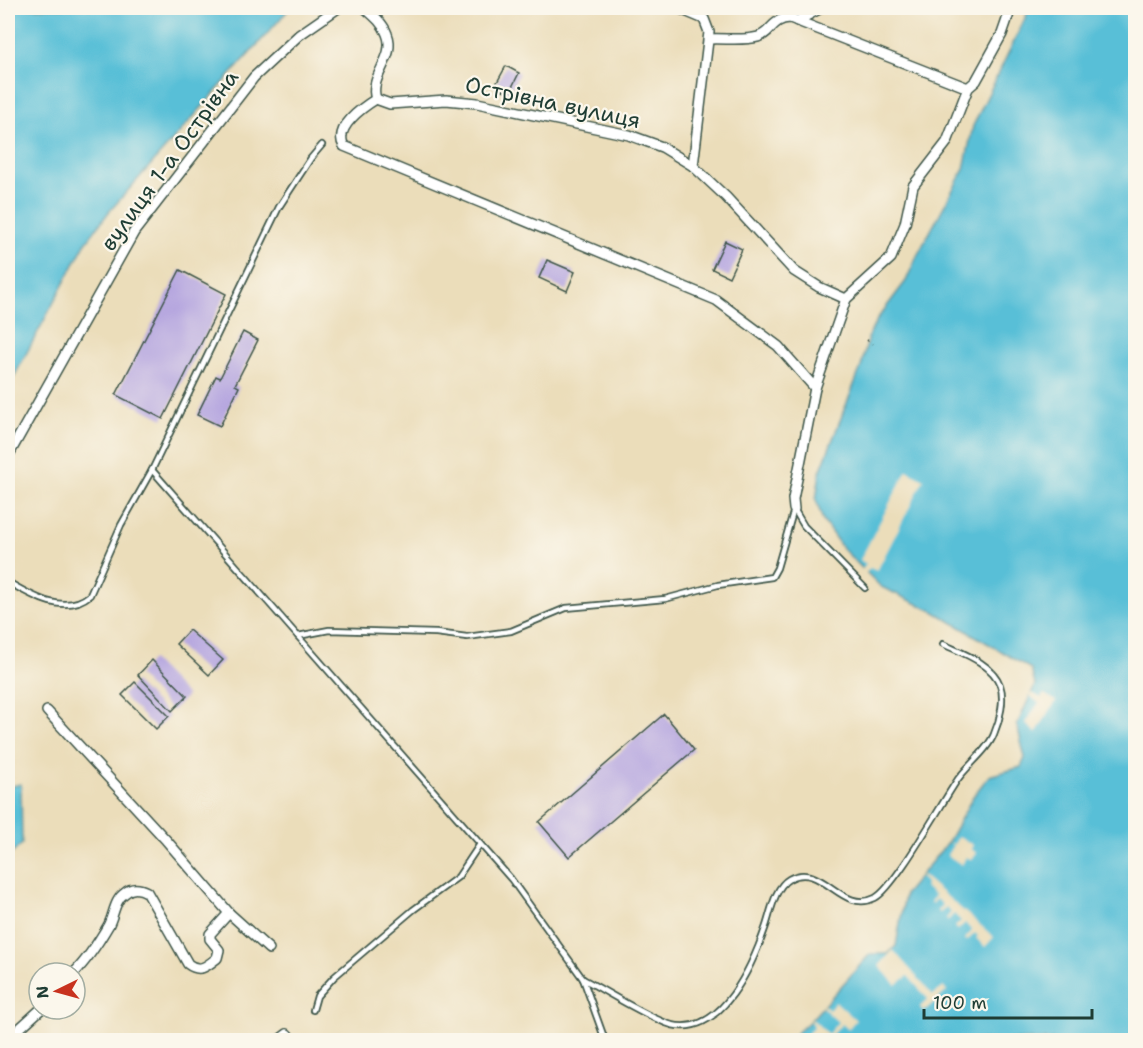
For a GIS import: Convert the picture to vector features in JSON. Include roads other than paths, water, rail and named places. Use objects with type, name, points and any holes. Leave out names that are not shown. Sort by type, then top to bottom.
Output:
[{"type":"street","name":"вулиця 1-а Острівна","points":[[8,456],[134,232],[254,77],[299,35],[338,8]]},
{"type":"street","points":[[365,8],[382,26],[390,43],[389,53],[375,86],[376,99],[363,107],[342,131],[340,139],[344,146],[716,300],[778,346],[815,388]]},
{"type":"street","points":[[678,8],[694,10],[708,25],[709,39],[693,166]]},
{"type":"street","points":[[797,21],[821,8]]},
{"type":"street","points":[[794,509],[793,499],[815,388],[846,299],[891,258],[905,224],[913,186],[947,142],[968,88],[976,81],[1002,34],[1011,8]]},
{"type":"street","points":[[709,39],[756,38],[764,34],[776,21],[790,18],[968,88]]},
{"type":"street","name":"Острівна вулиця","points":[[376,99],[385,104],[446,100],[501,108],[629,135],[662,147],[693,166],[794,271],[819,287],[846,299]]},
{"type":"street","points":[[47,711],[166,840],[229,913],[269,949]]},
{"type":"street","points":[[86,961],[109,924],[118,900],[127,891],[134,889],[147,892],[188,964],[195,968],[204,969],[217,958],[219,950],[210,939],[210,934],[229,913]]},
{"type":"street","points":[[8,1039],[28,1021]]},
{"type":"street","points":[[279,1041],[287,1034],[292,1041]]},
{"type":"lane","points":[[8,582],[35,598],[68,605],[84,601],[95,588],[121,525],[152,470],[279,207],[322,145]]},
{"type":"lane","points":[[152,470],[511,879],[583,979],[605,1041]]},
{"type":"lane","points":[[298,636],[329,630],[436,633],[467,638],[511,631],[566,608],[665,599],[718,585],[755,582],[772,577],[777,568],[794,509]]},
{"type":"lane","points":[[794,509],[804,526],[866,588]]},
{"type":"lane","points":[[583,979],[670,1024],[697,1025],[720,1011],[755,958],[776,896],[791,877],[807,875],[855,902],[877,897],[886,890],[959,778],[994,735],[1003,698],[1000,683],[978,660],[943,644]]},
{"type":"lane","points":[[313,1010],[317,996],[333,977],[413,910],[458,877],[480,844]]},
{"type":"water","points":[[8,8],[290,8],[108,213],[85,244],[8,388]]},
{"type":"water","points":[[1030,8],[1135,8],[1135,1040],[789,1040],[810,1021],[870,954],[888,954],[896,946],[905,894],[948,842],[974,795],[989,776],[1021,767],[1025,758],[1017,725],[1035,685],[1031,669],[935,612],[881,587],[843,549],[823,521],[816,500],[820,472],[861,367],[869,335],[878,318],[906,281],[964,169],[973,126]]},
{"type":"water","points":[[21,784],[22,844],[8,857],[8,787]]}]
